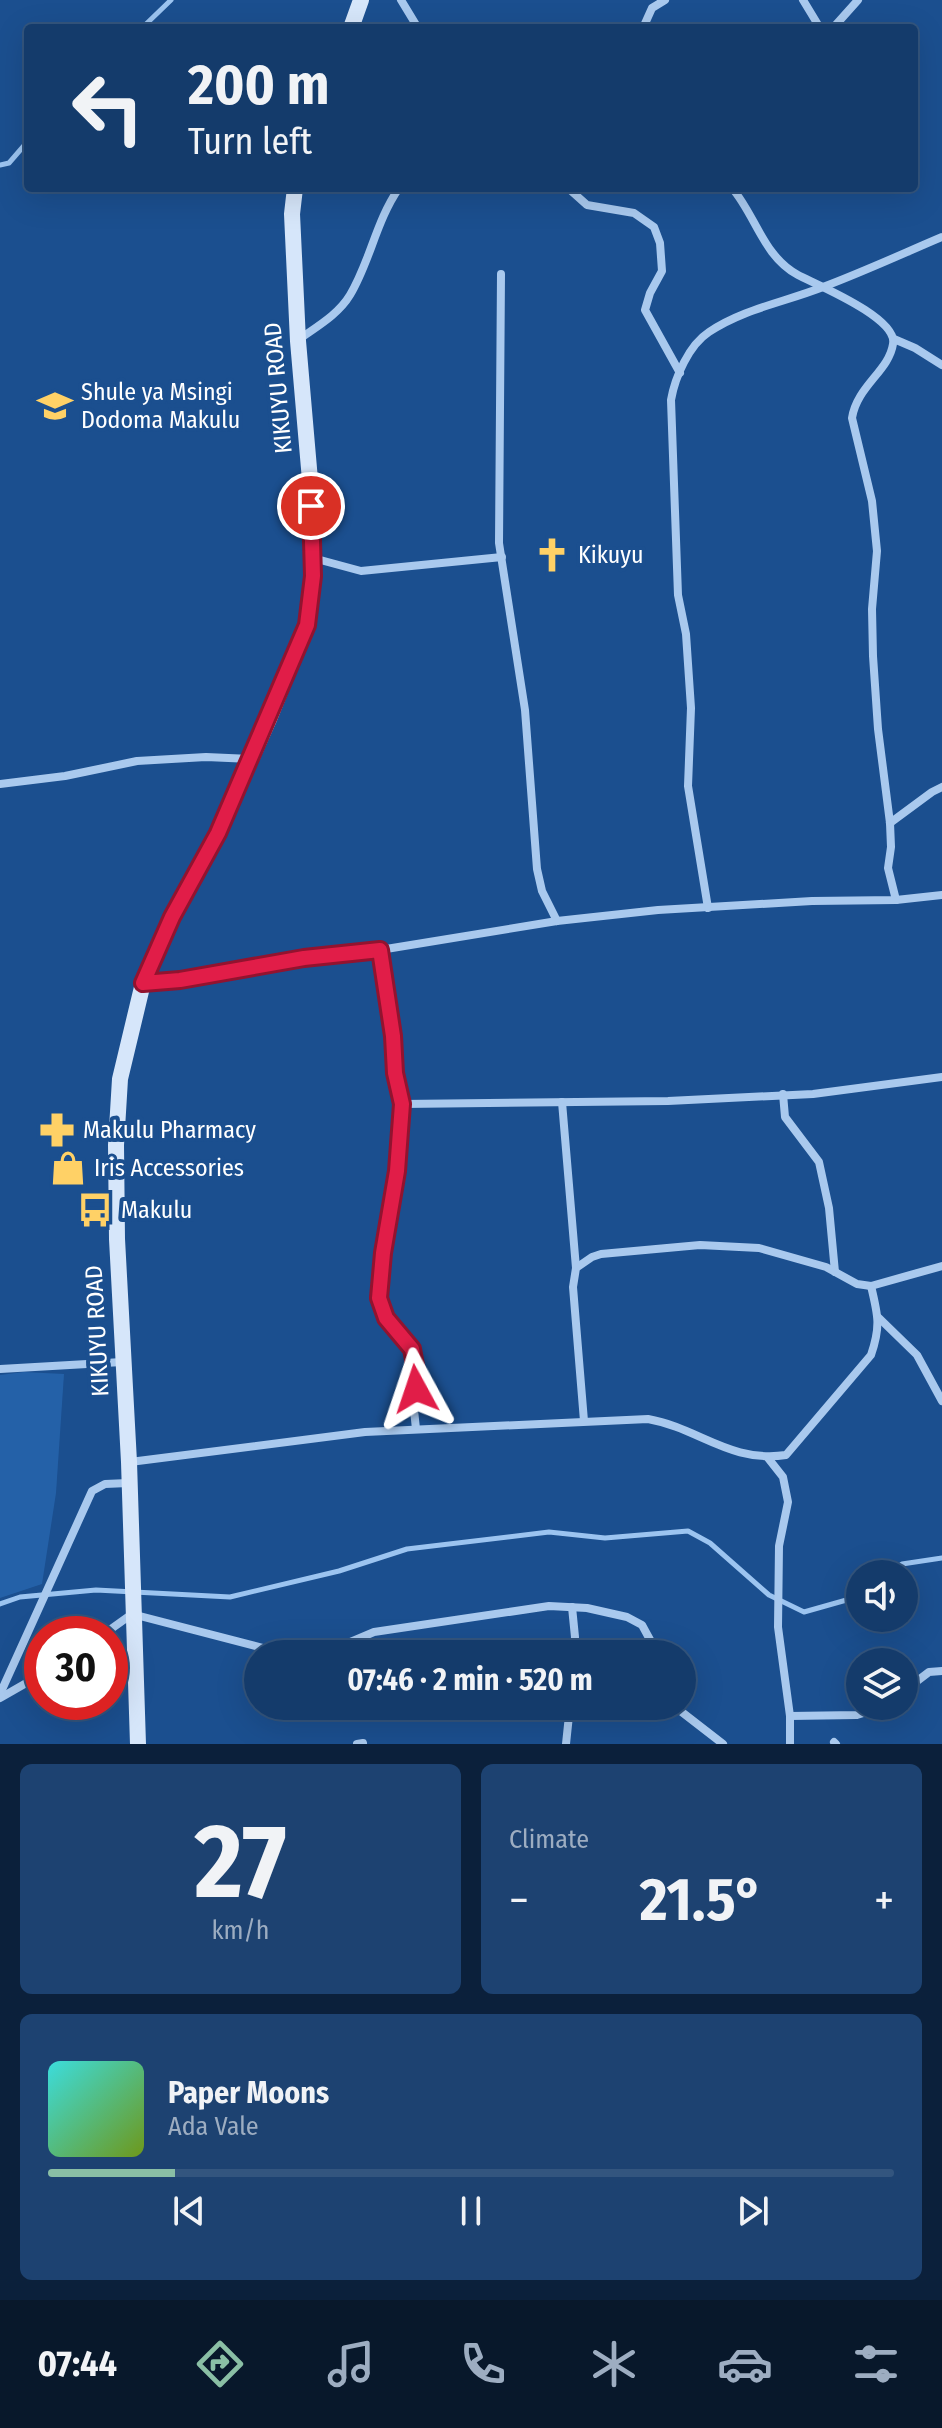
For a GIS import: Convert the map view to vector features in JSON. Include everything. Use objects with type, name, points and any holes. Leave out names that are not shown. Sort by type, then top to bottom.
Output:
[{"type":"main road","points":[[352,24],[361,0]]},
{"type":"main road","name":"KIKUYU ROAD","points":[[138,1744],[116,1145],[120,1079],[143,983],[172,917],[218,833],[307,625],[313,576],[310,480],[298,341],[292,214],[295,192]]},
{"type":"street","points":[[401,0],[416,24]]},
{"type":"street","points":[[645,24],[652,8],[665,0]]},
{"type":"street","points":[[803,0],[818,24]]},
{"type":"street","points":[[837,24],[858,0]]},
{"type":"street","points":[[298,341],[336,312],[349,296],[396,192]]},
{"type":"street","points":[[572,192],[587,205],[634,213],[654,227],[660,243],[662,271],[645,310],[680,373]]},
{"type":"street","points":[[735,192],[773,254],[794,273],[848,299],[876,319],[894,339],[893,347],[881,367],[854,405],[852,418],[872,501],[877,551],[872,609],[873,656],[878,729],[890,823],[888,868],[896,900]]},
{"type":"street","points":[[708,908],[688,786],[691,708],[686,634],[678,595],[673,387],[694,345],[736,316],[822,287],[942,237]]},
{"type":"street","points":[[501,274],[499,543],[525,710],[537,869],[542,891],[557,921]]},
{"type":"street","points":[[894,339],[942,365]]},
{"type":"street","points":[[932,358],[942,354]]},
{"type":"street","points":[[312,558],[361,571],[502,557]]},
{"type":"street","points":[[0,784],[65,776],[137,761],[206,757],[251,759]]},
{"type":"street","points":[[890,823],[942,787]]},
{"type":"street","points":[[143,983],[180,980],[304,958],[380,950],[557,921],[658,910],[812,901],[896,900],[942,895]]},
{"type":"street","points":[[380,950],[393,1036],[395,1073],[402,1104],[397,1171],[379,1298],[386,1318],[412,1349],[418,1381],[414,1410],[416,1429]]},
{"type":"street","points":[[402,1104],[714,1099],[813,1094],[942,1077]]},
{"type":"street","points":[[783,1094],[785,1117],[819,1162],[829,1208],[835,1272]]},
{"type":"street","points":[[562,1102],[576,1268],[573,1287],[584,1421]]},
{"type":"street","points":[[576,1268],[601,1254],[700,1245],[759,1248],[826,1267],[857,1284],[871,1286],[942,1266]]},
{"type":"street","points":[[129,1462],[365,1432],[648,1419],[663,1422],[731,1451],[768,1458],[786,1455],[871,1355],[878,1335],[879,1318],[871,1286]]},
{"type":"street","points":[[879,1318],[917,1355],[942,1401]]},
{"type":"street","points":[[0,1369],[122,1362]]},
{"type":"street","points":[[768,1458],[783,1477],[788,1502],[779,1546],[778,1610],[790,1716],[790,1744]]},
{"type":"street","points":[[0,1696],[92,1491],[105,1484],[128,1483]]},
{"type":"street","points":[[355,1640],[374,1632],[549,1606],[627,1617],[642,1625],[650,1640]]},
{"type":"street","points":[[572,1607],[575,1640]]},
{"type":"street","points":[[123,1616],[132,1608],[244,1641]]},
{"type":"street","points":[[918,1680],[929,1672],[942,1671]]},
{"type":"street","points":[[0,1696],[24,1683]]},
{"type":"street","points":[[790,1716],[846,1715]]},
{"type":"street","points":[[566,1744],[569,1720]]},
{"type":"street","points":[[692,1720],[723,1744]]},
{"type":"shaded area","points":[[24,1372],[64,1374],[56,1493],[42,1584],[0,1598],[0,1375]]},
{"type":"waterway","points":[[146,24],[171,0]]},
{"type":"waterway","points":[[0,165],[9,163],[24,146]]},
{"type":"waterway","points":[[0,1604],[20,1597],[96,1590],[230,1597],[339,1571],[407,1549],[549,1532],[605,1538],[688,1531],[710,1543],[769,1595],[804,1612],[846,1600]]},
{"type":"waterway","points":[[918,1562],[942,1558]]},
{"type":"place","name":"Shule ya Msingi Dodoma Makulu","points":[[55,406]]},
{"type":"place","name":"Kikuyu","points":[[552,555]]},
{"type":"place","name":"Makulu Pharmacy","points":[[57,1130]]},
{"type":"place","name":"Iris Accessories","points":[[68,1168]]},
{"type":"place","name":"Makulu","points":[[95,1210]]},
{"type":"route","points":[[311,506],[313,576],[307,625],[218,833],[172,917],[143,983],[180,980],[304,958],[380,950],[393,1036],[395,1073],[402,1104],[397,1171],[379,1298],[386,1318],[412,1349],[418,1381],[416,1389]]}]
